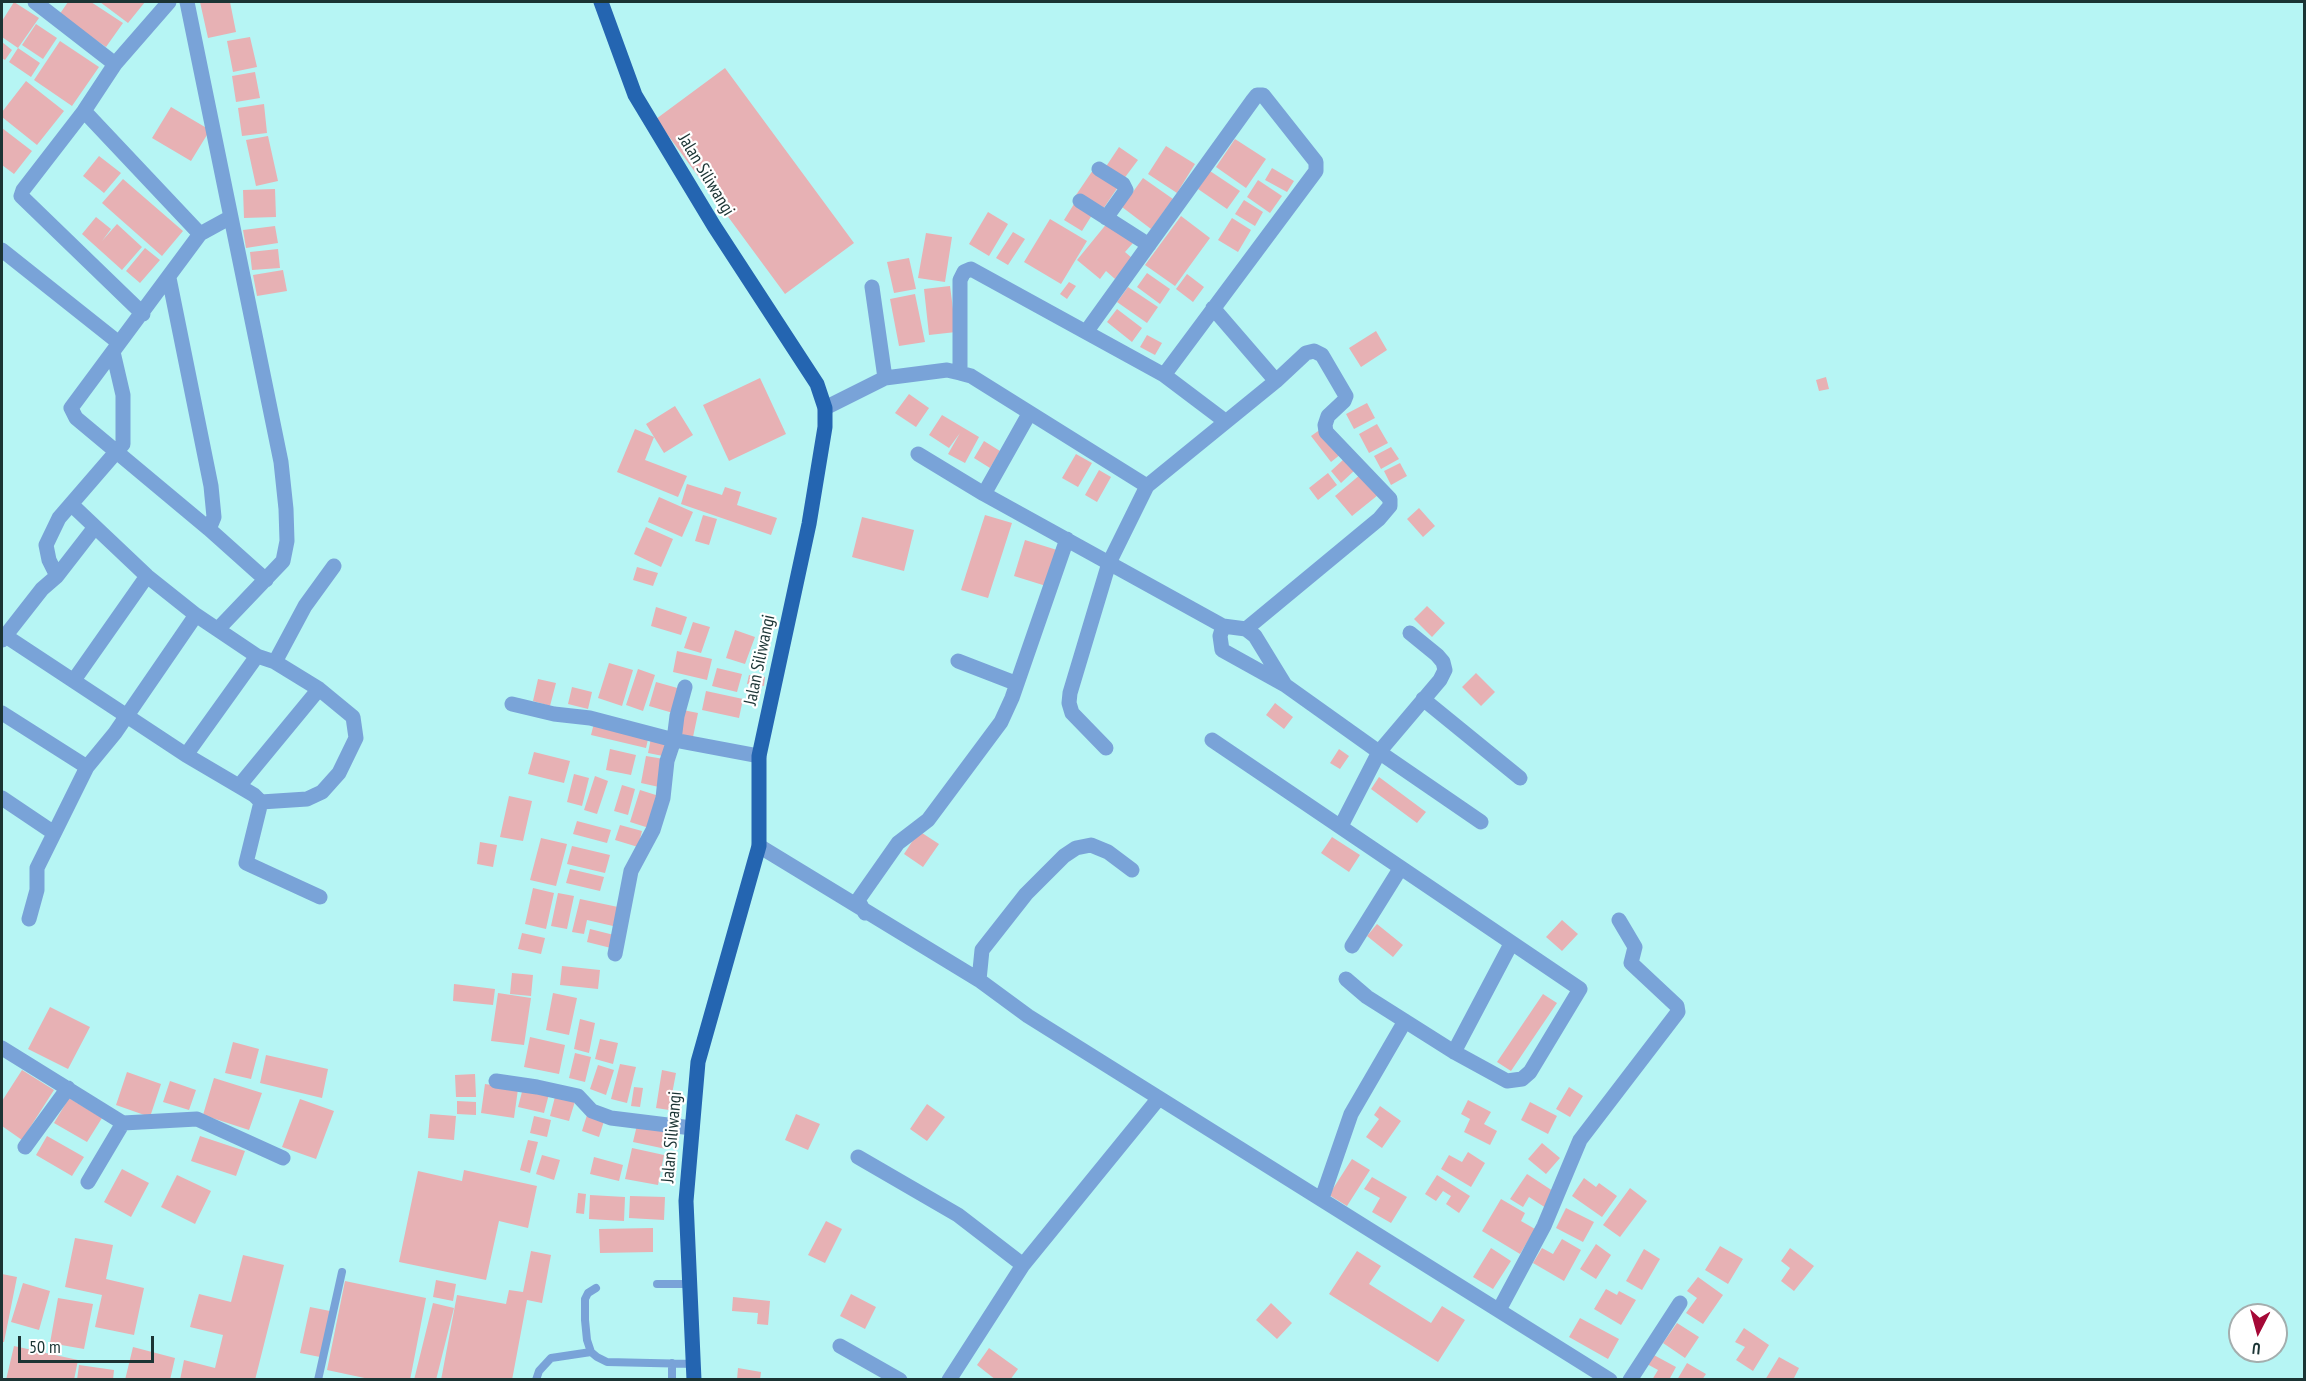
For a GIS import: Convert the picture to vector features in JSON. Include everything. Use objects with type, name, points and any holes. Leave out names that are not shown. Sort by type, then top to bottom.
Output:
[{"type":"main road","name":"Jalan Siliwangi","points":[[601,2],[635,95],[714,226],[817,384],[825,408],[825,427],[809,524],[759,756],[759,846],[698,1062],[686,1201],[694,1380]]},
{"type":"street","points":[[35,2],[51,7],[115,64]]},
{"type":"street","points":[[143,314],[21,196],[22,190],[84,111],[115,64],[169,2]]},
{"type":"street","points":[[187,2],[281,462],[286,509],[287,541],[283,561],[219,628]]},
{"type":"street","points":[[1086,332],[1253,100],[1257,95],[1263,95],[1316,162],[1316,171],[1164,375]]},
{"type":"street","points":[[84,111],[200,234]]},
{"type":"street","points":[[1099,170],[1123,184],[1126,190],[1106,218]]},
{"type":"street","points":[[1080,201],[1149,245]]},
{"type":"street","points":[[231,217],[200,234],[143,314],[71,408],[76,418],[209,529],[266,580]]},
{"type":"street","points":[[2,250],[116,348],[123,395],[124,440],[59,518],[46,545],[49,560],[57,576]]},
{"type":"street","points":[[960,373],[960,280],[964,272],[971,269],[1164,375],[1225,420]]},
{"type":"street","points":[[169,278],[211,486],[214,517],[209,529]]},
{"type":"street","points":[[872,287],[885,378]]},
{"type":"street","points":[[1213,308],[1276,381]]},
{"type":"street","points":[[1106,748],[1080,723],[1069,703],[1108,563],[1147,486],[1225,420],[1276,381],[1306,353],[1314,351],[1322,355],[1346,396],[1344,401],[1328,416],[1325,425],[1326,432],[1390,499],[1390,506],[1379,519],[1246,629]]},
{"type":"street","points":[[825,408],[885,378],[946,370],[960,373],[971,376],[1147,486]]},
{"type":"street","points":[[984,494],[1029,414]]},
{"type":"street","points":[[918,454],[984,494],[1223,626],[1246,629],[1255,636],[1285,685]]},
{"type":"street","points":[[72,505],[147,576],[196,615],[219,628],[257,656],[275,662],[319,688],[347,711],[355,722],[356,738],[339,773],[322,792],[307,799],[261,802],[74,680],[3,638],[57,576],[95,527]]},
{"type":"street","points":[[865,913],[858,900],[898,843],[928,820],[1001,722],[1067,539]]},
{"type":"street","points":[[275,662],[305,606],[333,566]]},
{"type":"street","points":[[74,680],[147,576]]},
{"type":"street","points":[[29,919],[37,890],[37,868],[87,767],[196,615]]},
{"type":"street","points":[[1223,626],[1220,636],[1222,650],[1285,685],[1481,822]]},
{"type":"street","points":[[1341,826],[1379,752],[1445,670],[1443,662],[1437,655],[1410,633]]},
{"type":"street","points":[[186,755],[257,656]]},
{"type":"street","points":[[958,661],[1015,683]]},
{"type":"street","points":[[615,954],[631,871],[653,830],[663,798],[668,761],[675,740],[677,716],[685,687]]},
{"type":"street","points":[[239,786],[319,688]]},
{"type":"street","points":[[1423,699],[1520,778]]},
{"type":"street","points":[[513,704],[554,714],[590,718],[675,740],[759,756]]},
{"type":"street","points":[[2,713],[87,767]]},
{"type":"street","points":[[1212,740],[1580,990],[1530,1072],[1522,1079],[1507,1081],[1454,1052],[1367,997],[1346,979]]},
{"type":"street","points":[[2,798],[54,833]]},
{"type":"street","points":[[261,802],[246,863],[320,897]]},
{"type":"street","points":[[979,980],[982,950],[1026,894],[1064,856],[1076,848],[1091,845],[1108,852],[1132,870]]},
{"type":"street","points":[[759,846],[865,913],[979,980],[1028,1016],[1610,1380]]},
{"type":"street","points":[[1352,946],[1400,869]]},
{"type":"street","points":[[1499,1310],[1544,1226],[1580,1140],[1678,1012],[1677,1006],[1631,963],[1635,947],[1619,920]]},
{"type":"street","points":[[1454,1052],[1511,944]]},
{"type":"street","points":[[1322,1198],[1351,1114],[1405,1021]]},
{"type":"street","points":[[3,1053],[68,1088],[123,1123],[197,1119],[283,1158]]},
{"type":"street","points":[[496,1081],[578,1096],[592,1111],[611,1118],[692,1128]]},
{"type":"street","points":[[25,1147],[68,1088]]},
{"type":"street","points":[[949,1380],[1023,1265],[1159,1098]]},
{"type":"street","points":[[88,1182],[123,1123]]},
{"type":"street","points":[[858,1157],[958,1215],[1023,1265]]},
{"type":"street","points":[[1630,1380],[1680,1303]]},
{"type":"street","points":[[840,1346],[900,1380]]},
{"type":"lane","points":[[318,1380],[342,1272]]},
{"type":"lane","points":[[657,1284],[690,1284]]},
{"type":"lane","points":[[596,1288],[588,1293],[585,1299],[587,1340],[591,1352],[607,1362],[694,1364]]},
{"type":"lane","points":[[536,1380],[539,1371],[551,1358],[591,1352]]},
{"type":"lane","points":[[672,1364],[672,1380]]},
{"type":"building","points":[[14,2],[39,18],[18,48],[2,37],[2,21]]},
{"type":"building","points":[[68,2],[91,2],[123,23],[106,47],[59,15]]},
{"type":"building","points":[[100,2],[145,2],[128,23]]},
{"type":"building","points":[[200,2],[230,2],[236,32],[208,38]]},
{"type":"building","points":[[36,24],[57,38],[43,59],[22,45]]},
{"type":"building","points":[[250,37],[257,67],[233,72],[227,41]]},
{"type":"building","points":[[60,41],[99,67],[72,106],[34,80]]},
{"type":"building","points":[[2,42],[12,50],[5,60],[2,58]]},
{"type":"building","points":[[18,48],[40,63],[31,77],[9,62]]},
{"type":"building","points":[[725,68],[854,243],[785,294],[656,119]]},
{"type":"building","points":[[255,72],[260,98],[236,102],[232,76]]},
{"type":"building","points":[[26,81],[64,111],[37,145],[2,117],[2,112]]},
{"type":"building","points":[[264,104],[267,133],[242,136],[238,108]]},
{"type":"building","points":[[171,107],[210,130],[191,161],[152,138]]},
{"type":"building","points":[[2,128],[32,151],[14,174],[2,165]]},
{"type":"building","points":[[268,136],[278,181],[256,186],[246,140]]},
{"type":"building","points":[[1235,139],[1266,159],[1246,188],[1216,167]]},
{"type":"building","points":[[1166,146],[1195,164],[1177,193],[1148,174]]},
{"type":"building","points":[[1119,147],[1138,160],[1123,180],[1105,168]]},
{"type":"building","points":[[99,156],[121,173],[104,193],[83,176]]},
{"type":"building","points":[[1272,168],[1294,181],[1287,192],[1265,180]]},
{"type":"building","points":[[1093,170],[1118,187],[1101,212],[1076,195]]},
{"type":"building","points":[[1210,171],[1240,191],[1227,209],[1198,189]]},
{"type":"building","points":[[1143,178],[1173,199],[1151,229],[1122,207]]},
{"type":"building","points":[[123,179],[183,231],[162,256],[102,203]]},
{"type":"building","points":[[1258,180],[1282,196],[1270,213],[1247,197]]},
{"type":"building","points":[[275,189],[276,217],[244,218],[243,190]]},
{"type":"building","points":[[1244,200],[1263,212],[1255,226],[1235,214]]},
{"type":"building","points":[[1074,204],[1092,215],[1082,231],[1064,220]]},
{"type":"building","points":[[988,212],[1008,224],[989,256],[969,244]]},
{"type":"building","points":[[1181,216],[1210,238],[1175,286],[1145,265]]},
{"type":"building","points":[[96,217],[111,229],[102,241],[117,224],[142,247],[122,270],[82,234]]},
{"type":"building","points":[[1232,218],[1251,230],[1238,252],[1218,240]]},
{"type":"building","points":[[1050,219],[1087,241],[1061,284],[1024,262]]},
{"type":"building","points":[[1108,222],[1133,243],[1125,252],[1132,258],[1115,279],[1106,271],[1100,279],[1077,260]]},
{"type":"building","points":[[275,226],[278,243],[246,248],[243,230]]},
{"type":"building","points":[[1013,232],[1025,239],[1008,265],[996,258]]},
{"type":"building","points":[[926,233],[952,237],[945,282],[918,278]]},
{"type":"building","points":[[145,248],[160,260],[140,283],[126,271]]},
{"type":"building","points":[[278,249],[280,268],[252,270],[250,252]]},
{"type":"building","points":[[909,258],[916,289],[894,293],[887,262]]},
{"type":"building","points":[[283,270],[287,291],[257,296],[253,275]]},
{"type":"building","points":[[1147,273],[1170,289],[1160,304],[1137,287]]},
{"type":"building","points":[[1187,274],[1204,287],[1193,302],[1176,289]]},
{"type":"building","points":[[1069,282],[1076,286],[1067,299],[1060,294]]},
{"type":"building","points":[[950,286],[956,332],[929,335],[924,289]]},
{"type":"building","points":[[1128,287],[1158,307],[1147,323],[1117,302]]},
{"type":"building","points":[[915,294],[925,342],[899,346],[890,299]]},
{"type":"building","points":[[1117,309],[1142,328],[1132,342],[1107,322]]},
{"type":"building","points":[[1376,331],[1387,350],[1361,367],[1349,348]]},
{"type":"building","points":[[1147,335],[1162,343],[1155,355],[1140,347]]},
{"type":"building","points":[[1826,377],[1829,389],[1819,391],[1816,380]]},
{"type":"building","points":[[760,378],[786,434],[729,461],[703,405]]},
{"type":"building","points":[[909,394],[929,408],[916,427],[895,413]]},
{"type":"building","points":[[1367,403],[1375,418],[1354,429],[1346,414]]},
{"type":"building","points":[[675,406],[693,435],[664,453],[646,424]]},
{"type":"building","points":[[942,415],[979,437],[965,463],[948,454],[960,433],[949,448],[929,435]]},
{"type":"building","points":[[1377,424],[1388,443],[1369,453],[1359,434]]},
{"type":"building","points":[[635,429],[654,437],[645,460],[687,476],[678,497],[617,472]]},
{"type":"building","points":[[1321,429],[1341,454],[1331,462],[1311,436]]},
{"type":"building","points":[[984,441],[1000,451],[990,468],[974,458]]},
{"type":"building","points":[[1391,447],[1399,459],[1381,469],[1374,456]]},
{"type":"building","points":[[1076,454],[1092,463],[1078,487],[1062,478]]},
{"type":"building","points":[[1344,459],[1355,470],[1341,483],[1331,471]]},
{"type":"building","points":[[1400,463],[1407,476],[1391,485],[1384,471]]},
{"type":"building","points":[[1099,470],[1111,477],[1097,502],[1085,495]]},
{"type":"building","points":[[1328,473],[1337,485],[1318,500],[1309,488]]},
{"type":"building","points":[[1361,474],[1378,495],[1352,516],[1335,496]]},
{"type":"building","points":[[687,484],[722,495],[725,487],[741,492],[737,505],[777,518],[771,535],[681,504]]},
{"type":"building","points":[[659,497],[693,512],[682,537],[648,522]]},
{"type":"building","points":[[1419,508],[1435,526],[1423,537],[1407,519]]},
{"type":"building","points":[[703,515],[717,519],[709,545],[695,541]]},
{"type":"building","points":[[985,515],[1012,523],[988,598],[961,590]]},
{"type":"building","points":[[862,517],[914,530],[904,571],[852,557]]},
{"type":"building","points":[[646,527],[673,539],[661,567],[634,554]]},
{"type":"building","points":[[1025,540],[1057,550],[1046,586],[1014,576]]},
{"type":"building","points":[[637,567],[658,573],[653,586],[633,580]]},
{"type":"building","points":[[1427,606],[1445,623],[1432,637],[1414,619]]},
{"type":"building","points":[[656,607],[687,617],[681,635],[651,626]]},
{"type":"building","points":[[693,622],[710,627],[701,653],[684,648]]},
{"type":"building","points":[[735,630],[755,637],[745,664],[726,658]]},
{"type":"building","points":[[677,651],[712,659],[707,680],[673,672]]},
{"type":"building","points":[[609,663],[633,670],[622,706],[598,698]]},
{"type":"building","points":[[717,668],[742,674],[737,692],[712,686]]},
{"type":"building","points":[[638,669],[655,675],[643,711],[626,705]]},
{"type":"building","points":[[1476,673],[1495,692],[1481,706],[1462,687]]},
{"type":"building","points":[[749,675],[765,677],[764,686],[747,684]]},
{"type":"building","points":[[538,679],[556,683],[550,706],[533,701]]},
{"type":"building","points":[[656,682],[681,689],[673,713],[649,706]]},
{"type":"building","points":[[572,687],[592,692],[588,709],[568,704]]},
{"type":"building","points":[[706,691],[743,699],[739,718],[702,710]]},
{"type":"building","points":[[1275,703],[1293,717],[1284,729],[1266,715]]},
{"type":"building","points":[[683,710],[698,713],[693,737],[679,734]]},
{"type":"building","points":[[594,723],[649,735],[646,748],[591,735]]},
{"type":"building","points":[[651,738],[666,741],[663,756],[648,753]]},
{"type":"building","points":[[610,749],[636,755],[631,775],[606,770]]},
{"type":"building","points":[[1339,749],[1349,756],[1340,769],[1330,763]]},
{"type":"building","points":[[534,752],[570,761],[564,783],[528,774]]},
{"type":"building","points":[[646,756],[664,759],[659,787],[641,783]]},
{"type":"building","points":[[574,774],[589,778],[582,806],[567,802]]},
{"type":"building","points":[[595,776],[608,781],[597,814],[584,810]]},
{"type":"building","points":[[1379,777],[1426,812],[1417,823],[1371,789]]},
{"type":"building","points":[[622,785],[635,789],[628,815],[614,811]]},
{"type":"building","points":[[640,790],[659,796],[649,828],[630,822]]},
{"type":"building","points":[[509,796],[532,801],[523,841],[500,837]]},
{"type":"building","points":[[577,821],[611,830],[607,843],[573,834]]},
{"type":"building","points":[[620,825],[642,831],[638,847],[615,840]]},
{"type":"building","points":[[919,831],[939,844],[923,867],[904,854]]},
{"type":"building","points":[[1332,837],[1360,855],[1349,872],[1321,853]]},
{"type":"building","points":[[541,838],[567,844],[556,886],[530,880]]},
{"type":"building","points":[[480,842],[497,845],[493,867],[477,864]]},
{"type":"building","points":[[572,846],[610,855],[605,873],[567,864]]},
{"type":"building","points":[[570,869],[604,877],[600,891],[566,883]]},
{"type":"building","points":[[533,888],[554,893],[546,929],[525,924]]},
{"type":"building","points":[[558,893],[574,896],[567,929],[551,926]]},
{"type":"building","points":[[580,899],[618,907],[613,926],[587,920],[584,934],[572,932]]},
{"type":"building","points":[[1562,920],[1578,934],[1562,951],[1546,937]]},
{"type":"building","points":[[1377,924],[1403,945],[1393,957],[1367,936]]},
{"type":"building","points":[[590,929],[614,935],[611,948],[587,942]]},
{"type":"building","points":[[522,933],[545,938],[541,954],[518,949]]},
{"type":"building","points":[[562,966],[600,970],[598,989],[560,985]]},
{"type":"building","points":[[512,973],[533,975],[531,996],[510,994]]},
{"type":"building","points":[[454,984],[495,989],[493,1005],[453,1001]]},
{"type":"building","points":[[498,993],[531,998],[524,1045],[491,1041]]},
{"type":"building","points":[[553,993],[577,998],[569,1035],[546,1030]]},
{"type":"building","points":[[1543,994],[1557,1003],[1511,1071],[1497,1062]]},
{"type":"building","points":[[50,1007],[90,1027],[68,1069],[28,1049]]},
{"type":"building","points":[[580,1019],[595,1023],[589,1053],[574,1049]]},
{"type":"building","points":[[530,1037],[565,1045],[559,1074],[524,1067]]},
{"type":"building","points":[[600,1039],[618,1043],[613,1064],[595,1059]]},
{"type":"building","points":[[233,1042],[259,1049],[251,1079],[225,1073]]},
{"type":"building","points":[[575,1053],[591,1057],[585,1082],[569,1078]]},
{"type":"building","points":[[266,1055],[328,1069],[322,1098],[260,1083]]},
{"type":"building","points":[[620,1064],[636,1067],[627,1103],[611,1099]]},
{"type":"building","points":[[598,1065],[614,1070],[606,1095],[590,1089]]},
{"type":"building","points":[[22,1070],[54,1090],[22,1140],[2,1126],[2,1101]]},
{"type":"building","points":[[662,1070],[676,1073],[669,1110],[656,1108]]},
{"type":"building","points":[[127,1072],[161,1084],[150,1117],[116,1105]]},
{"type":"building","points":[[475,1074],[476,1097],[456,1097],[455,1075]]},
{"type":"building","points":[[214,1078],[262,1093],[249,1130],[203,1115]]},
{"type":"building","points":[[170,1081],[196,1090],[189,1110],[163,1102]]},
{"type":"building","points":[[485,1084],[518,1089],[514,1118],[481,1113]]},
{"type":"building","points":[[634,1087],[643,1088],[640,1107],[631,1106]]},
{"type":"building","points":[[1569,1087],[1583,1096],[1570,1117],[1556,1109]]},
{"type":"building","points":[[523,1088],[549,1094],[544,1113],[518,1107]]},
{"type":"building","points":[[556,1093],[576,1098],[569,1121],[550,1116]]},
{"type":"building","points":[[69,1098],[102,1118],[87,1142],[54,1123]]},
{"type":"building","points":[[300,1099],[334,1111],[316,1159],[282,1147]]},
{"type":"building","points":[[1468,1100],[1491,1112],[1484,1124],[1497,1131],[1490,1145],[1464,1132],[1470,1119],[1461,1114]]},
{"type":"building","points":[[457,1101],[476,1102],[476,1115],[457,1114]]},
{"type":"building","points":[[1530,1102],[1557,1116],[1548,1134],[1521,1120]]},
{"type":"building","points":[[927,1104],[945,1117],[927,1141],[910,1129]]},
{"type":"building","points":[[1380,1106],[1401,1121],[1382,1148],[1366,1137],[1379,1119],[1374,1115]]},
{"type":"building","points":[[430,1114],[456,1116],[454,1140],[428,1138]]},
{"type":"building","points":[[796,1114],[820,1124],[808,1150],[785,1140]]},
{"type":"building","points":[[587,1115],[604,1121],[599,1137],[582,1131]]},
{"type":"building","points":[[534,1116],[551,1120],[547,1137],[530,1133]]},
{"type":"building","points":[[637,1125],[669,1132],[666,1149],[633,1142]]},
{"type":"building","points":[[47,1136],[84,1157],[72,1176],[36,1155]]},
{"type":"building","points":[[200,1136],[245,1151],[236,1176],[191,1161]]},
{"type":"building","points":[[528,1140],[538,1142],[530,1173],[520,1170]]},
{"type":"building","points":[[1542,1143],[1560,1158],[1546,1174],[1528,1159]]},
{"type":"building","points":[[632,1148],[664,1155],[658,1185],[625,1179]]},
{"type":"building","points":[[1468,1152],[1485,1163],[1471,1187],[1441,1169],[1449,1155],[1462,1162]]},
{"type":"building","points":[[542,1155],[560,1160],[554,1180],[536,1174]]},
{"type":"building","points":[[594,1157],[623,1165],[619,1181],[590,1174]]},
{"type":"building","points":[[1352,1159],[1370,1170],[1347,1206],[1329,1195]]},
{"type":"building","points":[[122,1169],[149,1183],[131,1217],[104,1202]]},
{"type":"building","points":[[464,1170],[537,1186],[528,1228],[499,1221],[486,1280],[399,1262],[418,1171],[462,1181]]},
{"type":"building","points":[[1527,1174],[1556,1193],[1546,1208],[1529,1197],[1523,1207],[1510,1199]]},
{"type":"building","points":[[177,1175],[211,1191],[195,1224],[161,1207]]},
{"type":"building","points":[[1437,1175],[1470,1196],[1459,1213],[1446,1204],[1451,1196],[1443,1191],[1436,1201],[1425,1194]]},
{"type":"building","points":[[1372,1177],[1407,1197],[1391,1223],[1372,1212],[1380,1198],[1364,1189]]},
{"type":"building","points":[[1584,1178],[1596,1187],[1599,1183],[1617,1196],[1602,1217],[1572,1196]]},
{"type":"building","points":[[1630,1188],[1647,1201],[1620,1237],[1603,1225]]},
{"type":"building","points":[[578,1193],[586,1194],[584,1214],[576,1213]]},
{"type":"building","points":[[590,1195],[625,1197],[624,1221],[589,1219]]},
{"type":"building","points":[[630,1196],[665,1197],[664,1220],[629,1218]]},
{"type":"building","points":[[1501,1199],[1525,1213],[1521,1221],[1535,1229],[1520,1254],[1482,1231]]},
{"type":"building","points":[[1566,1208],[1594,1222],[1583,1242],[1556,1228]]},
{"type":"building","points":[[826,1221],[842,1229],[825,1263],[808,1255]]},
{"type":"building","points":[[653,1228],[653,1252],[600,1253],[599,1229]]},
{"type":"building","points":[[75,1238],[113,1245],[106,1279],[144,1288],[134,1335],[95,1327],[102,1295],[65,1287]]},
{"type":"building","points":[[1562,1239],[1581,1250],[1564,1281],[1533,1263],[1542,1248],[1553,1254]]},
{"type":"building","points":[[1596,1244],[1611,1255],[1596,1279],[1580,1269]]},
{"type":"building","points":[[1720,1246],[1743,1259],[1728,1284],[1705,1270]]},
{"type":"building","points":[[1491,1248],[1511,1261],[1493,1289],[1473,1277]]},
{"type":"building","points":[[1790,1248],[1814,1266],[1794,1291],[1781,1281],[1790,1268],[1781,1261]]},
{"type":"building","points":[[1644,1249],[1660,1259],[1642,1290],[1626,1281]]},
{"type":"building","points":[[531,1251],[551,1255],[542,1303],[527,1300],[512,1380],[441,1380],[457,1295],[506,1304],[509,1290],[523,1292]]},
{"type":"building","points":[[1357,1251],[1381,1266],[1369,1284],[1431,1323],[1442,1306],[1465,1320],[1438,1362],[1329,1294]]},
{"type":"building","points":[[243,1255],[284,1265],[255,1380],[180,1380],[184,1360],[215,1368],[223,1335],[190,1327],[199,1294],[231,1302]]},
{"type":"building","points":[[2,1274],[17,1277],[4,1342],[2,1342]]},
{"type":"building","points":[[1698,1277],[1723,1295],[1703,1324],[1686,1313],[1697,1298],[1687,1291]]},
{"type":"building","points":[[436,1280],[456,1284],[453,1301],[433,1297]]},
{"type":"building","points":[[345,1281],[426,1298],[410,1380],[374,1380],[327,1370]]},
{"type":"building","points":[[23,1283],[50,1291],[39,1330],[11,1322]]},
{"type":"building","points":[[1606,1289],[1617,1295],[1619,1291],[1636,1300],[1621,1325],[1594,1309]]},
{"type":"building","points":[[851,1294],[876,1307],[865,1329],[840,1316]]},
{"type":"building","points":[[733,1297],[770,1301],[768,1325],[757,1324],[758,1313],[732,1311]]},
{"type":"building","points":[[58,1298],[93,1304],[84,1349],[50,1343]]},
{"type":"building","points":[[433,1303],[454,1308],[436,1380],[414,1380]]},
{"type":"building","points":[[1271,1303],[1292,1323],[1277,1339],[1256,1320]]},
{"type":"building","points":[[310,1307],[330,1311],[320,1357],[300,1353]]},
{"type":"building","points":[[1580,1318],[1619,1339],[1608,1359],[1569,1337]]},
{"type":"building","points":[[1677,1323],[1699,1337],[1685,1358],[1663,1343]]},
{"type":"building","points":[[1744,1328],[1769,1345],[1753,1371],[1736,1360],[1745,1347],[1735,1342]]},
{"type":"building","points":[[14,1346],[78,1360],[74,1380],[6,1380]]},
{"type":"building","points":[[133,1347],[175,1358],[170,1380],[125,1380]]},
{"type":"building","points":[[989,1348],[1018,1369],[1010,1380],[996,1380],[977,1365]]},
{"type":"building","points":[[1652,1354],[1676,1367],[1669,1380],[1652,1380],[1658,1370],[1647,1364]]},
{"type":"building","points":[[1779,1357],[1799,1368],[1793,1380],[1765,1380]]},
{"type":"building","points":[[1687,1363],[1706,1374],[1702,1380],[1677,1380]]},
{"type":"building","points":[[79,1365],[114,1370],[113,1380],[77,1380]]},
{"type":"building","points":[[738,1368],[761,1372],[760,1380],[737,1380]]}]
